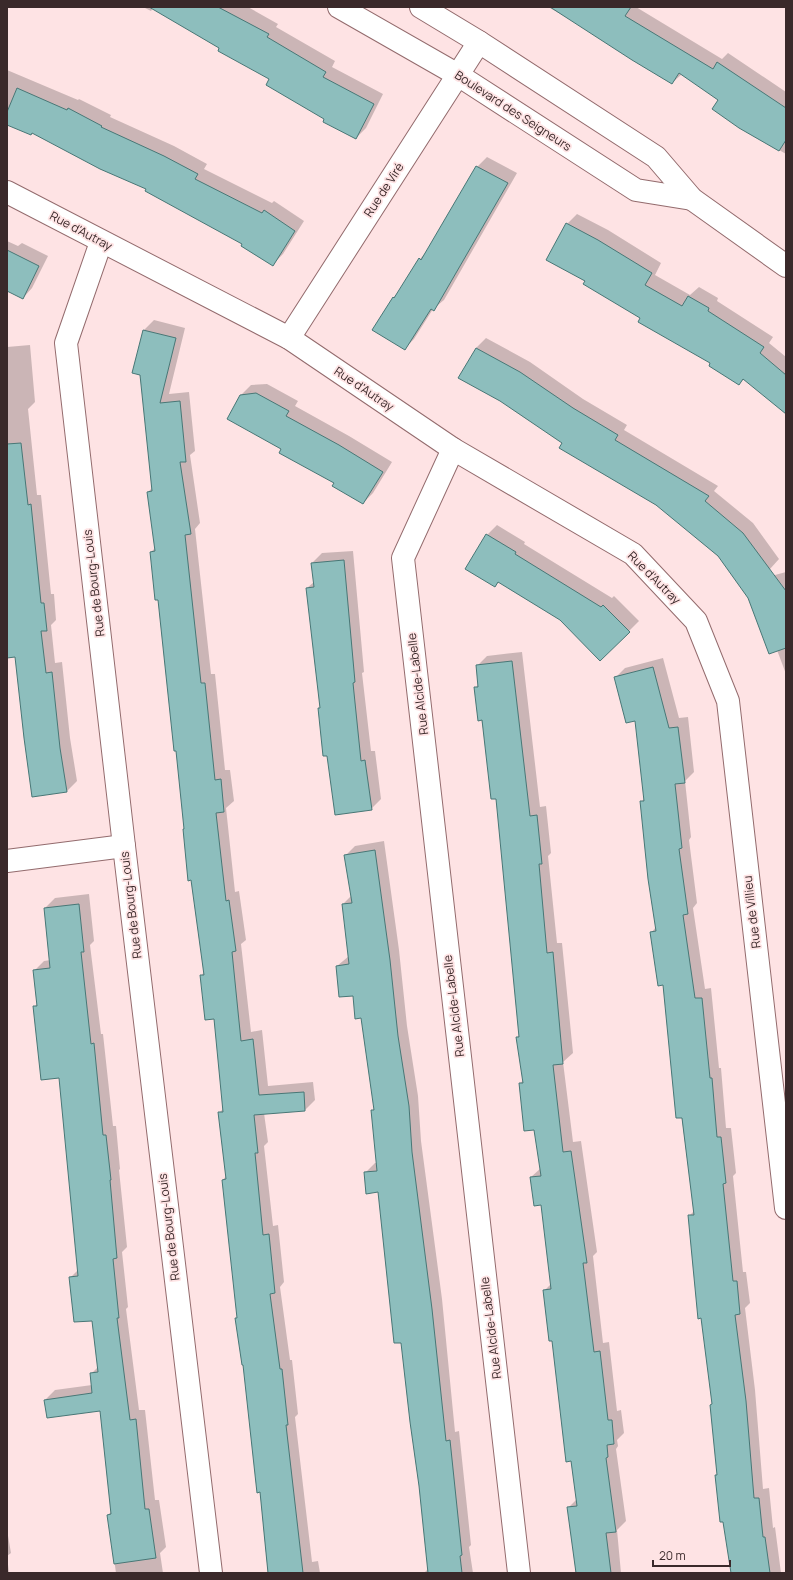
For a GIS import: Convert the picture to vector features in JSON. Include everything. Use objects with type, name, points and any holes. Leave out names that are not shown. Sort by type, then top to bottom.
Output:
[{"type":"street","name":"Boulevard des Seigneurs","points":[[339,7],[458,75],[636,190],[692,199]]},
{"type":"street","name":"Boulevard des Seigneurs","points":[[421,7],[479,42],[656,157],[692,199],[786,266]]},
{"type":"street","name":"Rue de Viré","points":[[289,338],[479,42]]},
{"type":"street","name":"Rue d'Autray","points":[[7,192],[289,338],[453,449],[632,554],[696,621]]},
{"type":"street","name":"Rue de Bourg-Louis","points":[[101,242],[66,343],[124,846],[211,1573]]},
{"type":"street","name":"Rue Alcide-Labelle","points":[[453,449],[403,558],[519,1573]]},
{"type":"street","name":"Rue de Villieu","points":[[696,621],[728,702],[786,1208]]},
{"type":"street","points":[[7,860],[124,846]]},
{"type":"building","points":[[149,7],[218,7],[269,34],[267,37],[326,72],[323,77],[374,104],[356,139],[323,122],[324,119],[266,85],[269,79],[218,51],[219,48]]},
{"type":"building","points":[[550,7],[631,7],[625,16],[713,69],[717,62],[786,108],[786,140],[779,151],[739,128],[712,109],[718,100],[679,73],[672,84]]},
{"type":"building","points":[[17,88],[67,110],[68,108],[102,126],[101,127],[164,156],[198,174],[195,179],[262,213],[264,210],[295,231],[273,266],[241,246],[242,244],[145,191],[146,189],[100,169],[32,133],[31,135],[7,125],[7,112]]},
{"type":"building","points":[[476,166],[508,183],[434,311],[431,309],[405,350],[372,330],[419,258],[421,260]]},
{"type":"building","points":[[566,223],[598,240],[652,273],[645,285],[682,306],[688,296],[709,308],[708,311],[764,347],[760,353],[786,375],[786,414],[743,379],[739,385],[709,366],[710,363],[638,322],[640,318],[583,284],[585,281],[546,260]]},
{"type":"building","points":[[7,250],[39,266],[23,299],[7,291]]},
{"type":"building","points":[[143,330],[176,338],[160,403],[180,401],[186,462],[180,462],[191,534],[185,535],[201,683],[205,683],[215,780],[221,779],[224,812],[216,813],[226,901],[229,900],[236,951],[232,952],[241,1041],[253,1039],[259,1095],[304,1092],[305,1111],[254,1115],[258,1153],[255,1153],[263,1235],[269,1234],[275,1293],[270,1294],[280,1369],[282,1369],[288,1425],[286,1425],[303,1573],[268,1573],[260,1492],[257,1493],[243,1365],[235,1318],[237,1318],[222,1180],[226,1179],[218,1112],[223,1112],[214,1019],[205,1020],[200,975],[204,975],[191,880],[188,881],[176,751],[174,751],[158,600],[155,600],[150,552],[155,551],[147,492],[152,491],[140,375],[132,373]]},
{"type":"building","points":[[476,348],[520,372],[573,408],[618,435],[615,440],[709,496],[705,501],[743,533],[786,591],[786,648],[769,654],[748,598],[718,556],[656,505],[559,448],[562,443],[500,401],[458,378]]},
{"type":"building","points":[[256,393],[289,411],[286,416],[339,445],[383,472],[363,504],[332,486],[334,483],[279,453],[281,449],[227,419],[240,395]]},
{"type":"building","points":[[21,443],[28,505],[31,504],[41,603],[44,603],[47,631],[41,631],[46,673],[52,672],[60,748],[67,792],[32,797],[15,657],[7,658],[7,444]]},
{"type":"building","points":[[486,534],[516,552],[515,554],[601,607],[603,605],[630,632],[600,661],[560,620],[498,582],[495,587],[465,569]]},
{"type":"building","points":[[344,560],[355,682],[353,683],[361,761],[365,760],[372,810],[335,815],[327,756],[323,756],[318,708],[320,708],[306,588],[314,587],[311,563]]},
{"type":"building","points":[[512,661],[530,816],[537,815],[542,864],[539,864],[547,953],[553,952],[563,1064],[553,1065],[563,1152],[571,1151],[587,1263],[583,1263],[594,1352],[600,1351],[608,1420],[612,1420],[614,1444],[607,1445],[608,1457],[606,1458],[616,1532],[606,1533],[611,1573],[576,1573],[567,1507],[577,1506],[571,1461],[566,1462],[552,1341],[549,1341],[543,1290],[551,1289],[541,1205],[534,1206],[530,1177],[541,1176],[534,1130],[524,1131],[519,1083],[523,1083],[516,1037],[519,1037],[496,799],[491,799],[482,720],[478,721],[474,687],[478,687],[476,665]]},
{"type":"building","points":[[653,667],[669,728],[678,727],[685,783],[675,784],[682,848],[679,849],[688,914],[683,915],[695,998],[702,998],[710,1078],[712,1078],[717,1137],[721,1137],[726,1183],[723,1184],[733,1281],[737,1281],[740,1314],[735,1315],[746,1401],[754,1498],[759,1498],[763,1537],[765,1537],[770,1573],[731,1573],[723,1522],[720,1522],[710,1405],[712,1404],[701,1318],[698,1319],[688,1215],[694,1215],[682,1118],[676,1118],[663,985],[658,986],[650,932],[656,931],[648,879],[640,801],[644,801],[635,721],[626,723],[614,677]]},
{"type":"building","points":[[375,850],[390,960],[398,1036],[409,1106],[412,1152],[432,1309],[446,1441],[450,1440],[462,1555],[460,1556],[462,1573],[428,1573],[419,1486],[401,1343],[394,1343],[378,1192],[366,1194],[364,1172],[377,1171],[371,1110],[374,1110],[361,1018],[355,1019],[353,996],[339,997],[336,966],[349,964],[342,904],[352,903],[344,855]]},
{"type":"building","points":[[79,904],[84,952],[81,952],[91,1044],[94,1043],[103,1135],[106,1135],[111,1180],[117,1258],[113,1259],[119,1318],[117,1318],[130,1420],[136,1419],[145,1509],[149,1509],[156,1558],[114,1564],[107,1515],[111,1514],[100,1411],[47,1418],[44,1400],[92,1393],[90,1373],[98,1372],[92,1321],[74,1322],[69,1277],[78,1276],[59,1078],[41,1080],[33,1006],[37,1006],[33,970],[50,968],[44,908]]}]
